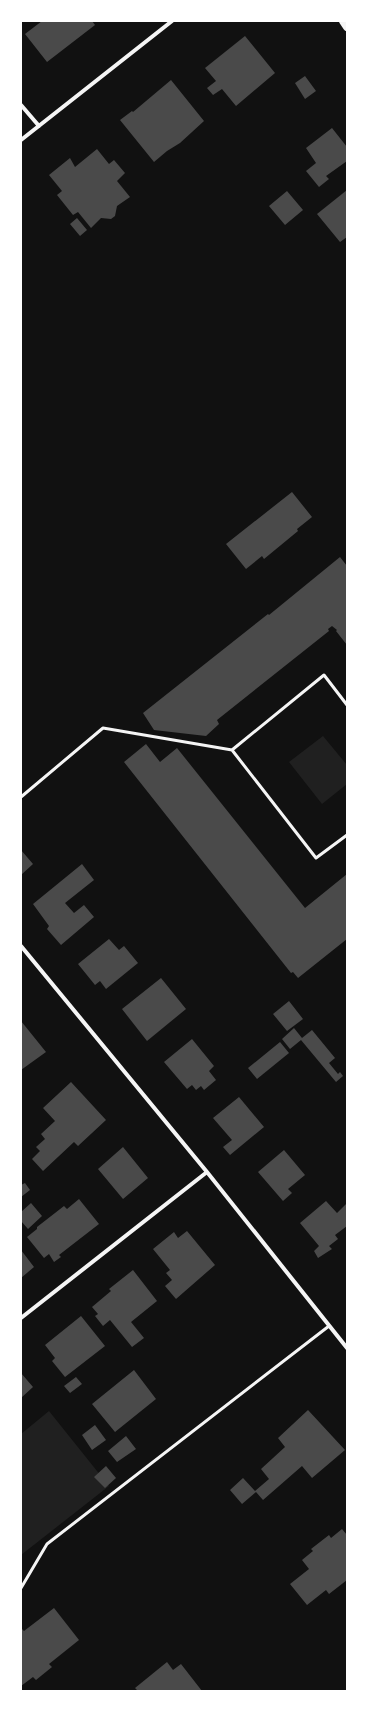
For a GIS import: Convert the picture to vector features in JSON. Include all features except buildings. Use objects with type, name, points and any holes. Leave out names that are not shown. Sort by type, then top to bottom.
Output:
[{"type":"main road","points":[[343,21],[347,27]]},
{"type":"street","points":[[21,140],[172,21]]},
{"type":"street","points":[[21,105],[39,126]]},
{"type":"street","points":[[21,946],[207,1172],[347,1348]]},
{"type":"street","points":[[21,1318],[207,1172]]},
{"type":"lane","points":[[232,750],[324,675],[347,705]]},
{"type":"lane","points":[[21,797],[103,728],[232,750],[316,858],[347,835]]},
{"type":"lane","points":[[21,1588],[47,1544],[330,1326]]},
{"type":"shaded area","points":[[323,736],[347,765],[347,784],[322,804],[289,762]]},
{"type":"shaded area","points":[[49,1411],[109,1486],[21,1555],[21,1434]]}]
